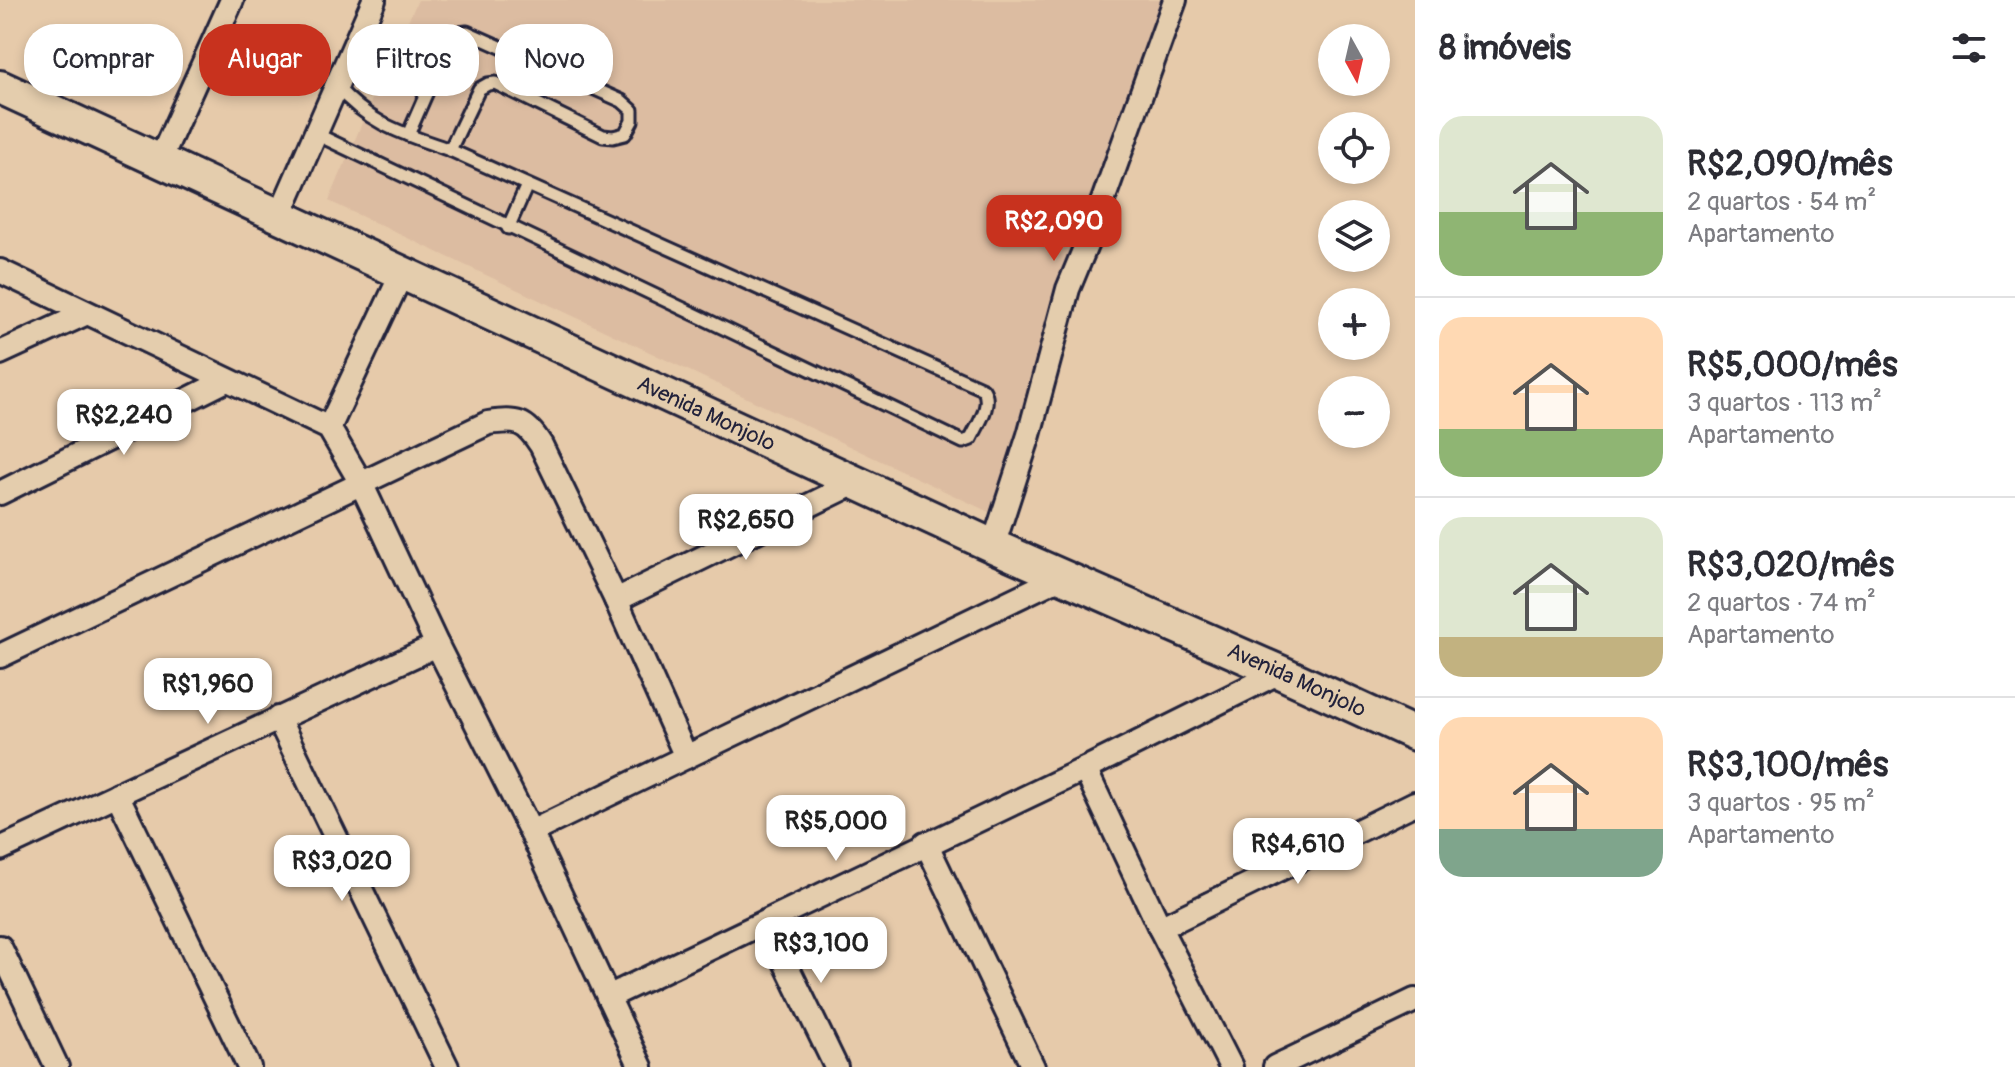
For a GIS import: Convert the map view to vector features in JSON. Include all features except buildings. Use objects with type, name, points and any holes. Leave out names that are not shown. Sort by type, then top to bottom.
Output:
[{"type":"street","points":[[160,160],[232,0]]},
{"type":"street","points":[[279,217],[374,0]]},
{"type":"street","points":[[993,546],[1029,435],[1068,289],[1175,0]]},
{"type":"street","name":"Avenida Monjolo","points":[[0,87],[993,546],[1415,734]]},
{"type":"street","points":[[0,271],[329,428],[361,483],[437,645],[531,832],[641,1067]]},
{"type":"street","points":[[329,428],[403,271]]},
{"type":"street","points":[[0,353],[87,313]]},
{"type":"street","points":[[0,493],[227,380]]},
{"type":"street","points":[[0,656],[488,423],[507,420],[521,422],[541,445],[616,600],[686,757]]},
{"type":"street","points":[[616,600],[857,482]]},
{"type":"street","points":[[531,832],[1063,576]]},
{"type":"street","points":[[0,849],[437,645]]},
{"type":"street","points":[[608,997],[1085,769],[1280,672]]},
{"type":"street","points":[[278,718],[447,1067]]},
{"type":"street","points":[[1085,769],[1160,928],[1231,1067]]},
{"type":"street","points":[[117,794],[249,1067]]},
{"type":"street","points":[[1160,928],[1415,803]]},
{"type":"street","points":[[926,843],[1033,1067]]},
{"type":"street","points":[[766,923],[836,1067]]},
{"type":"street","points":[[0,947],[57,1067]]},
{"type":"street","points":[[1275,1067],[1415,1000]]},
{"type":"lane","points":[[408,135],[448,44],[459,33],[467,32],[622,101],[632,110],[632,121],[625,134],[603,136],[495,83],[488,84],[479,89],[450,150]]},
{"type":"lane","points":[[316,134],[963,442],[971,439],[982,415],[987,403],[983,389],[450,150],[374,121],[355,107],[336,86]]},
{"type":"lane","points":[[508,228],[527,185]]},
{"type":"shaded area","points":[[418,0],[1167,0],[989,512],[329,201],[374,96],[479,96],[479,24],[407,24]]}]
